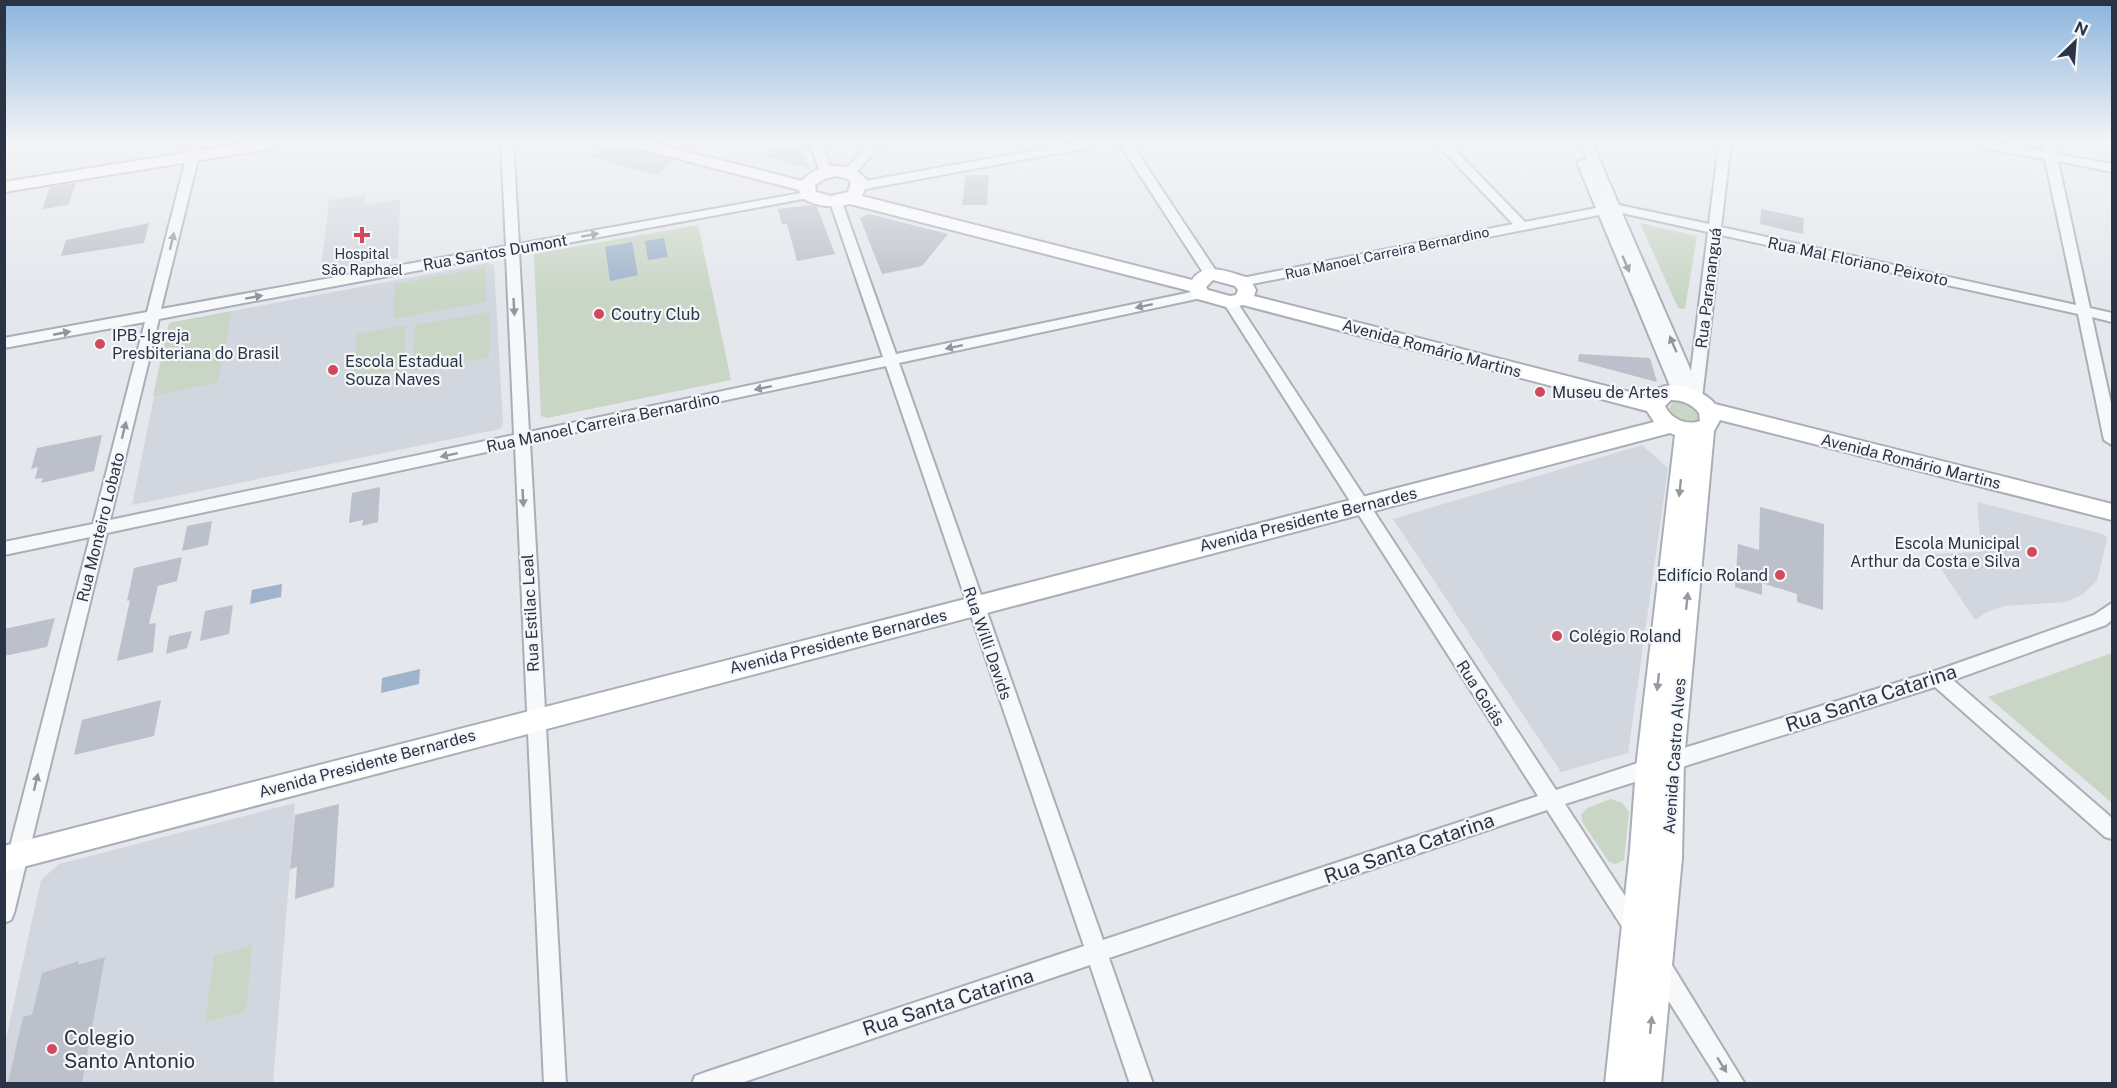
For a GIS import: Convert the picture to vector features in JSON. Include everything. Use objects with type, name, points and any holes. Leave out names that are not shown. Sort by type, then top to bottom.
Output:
[{"type":"street","name":"Rua Monteiro Lobato","points":[[4,913],[12,849],[99,529],[183,194]]},
{"type":"street","name":"Rua Estilac Leal","points":[[509,194],[520,440],[555,1083]]},
{"type":"street","name":"Rua Santos Dumont","points":[[4,344],[512,249],[764,194]]},
{"type":"street","points":[[817,194],[819,201],[839,194]]},
{"type":"street","name":"Rua Willi Davids","points":[[851,194],[892,360],[1142,1083]]},
{"type":"street","points":[[864,194],[1203,284]]},
{"type":"street","points":[[1153,194],[1203,284]]},
{"type":"street","points":[[1491,194],[1521,225]]},
{"type":"street","name":"Avenida Castro Alves","points":[[1601,194],[1609,209]]},
{"type":"street","name":"Avenida Castro Alves","points":[[1604,194],[1683,412],[1660,764],[1656,854],[1657,963],[1645,1083]]},
{"type":"street","name":"Rua Parananguá","points":[[1683,412],[1716,230],[1720,194]]},
{"type":"street","points":[[2059,194],[2112,440]]},
{"type":"street","name":"Rua Manoel Carreira Bernardino","points":[[1241,293],[1521,225],[1609,209]]},
{"type":"street","name":"Rua Mal Floriano Peixoto","points":[[1609,209],[1716,230],[2112,317]]},
{"type":"street","name":"Avenida Romário Martins","points":[[1203,284],[2112,524]]},
{"type":"street","name":"Rua Manoel Carreira Bernardino","points":[[4,549],[892,360],[1203,284]]},
{"type":"street","name":"Rua Goiás","points":[[1241,293],[1357,499],[1734,1083]]},
{"type":"street","name":"Avenida Romário Martins","points":[[1683,412],[2112,512]]},
{"type":"street","name":"Avenida Presidente Bernardes","points":[[12,849],[1502,463],[1683,412]]},
{"type":"street","name":"Rua Santa Catarina","points":[[703,1083],[1660,764],[1938,678],[2100,620],[2112,610]]},
{"type":"street","points":[[1938,678],[2112,830]]},
{"type":"street","name":"Avenida Castro Alves","points":[[1620,1083],[1636,931],[1656,854]]},
{"type":"shaded area","points":[[365,194],[365,205],[400,199],[398,258],[340,268],[340,264],[321,268],[329,200]]},
{"type":"shaded area","points":[[487,263],[494,265],[503,425],[500,429],[132,505],[169,323]]},
{"type":"shaded area","name":"Colégio Roland","points":[[1642,445],[1668,468],[1628,753],[1561,772],[1393,519]]},
{"type":"shaded area","points":[[1977,502],[2103,534],[2107,538],[2097,581],[2082,595],[2066,602],[2005,606],[1987,612],[1975,620],[1931,554],[1981,552]]},
{"type":"shaded area","points":[[295,803],[273,1083],[5,1084],[5,1043],[41,880],[59,864]]},
{"type":"green space","points":[[1640,223],[1697,236],[1685,309],[1678,308]]},
{"type":"green space","points":[[698,225],[731,380],[547,418],[541,416],[534,254]]},
{"type":"green space","points":[[486,267],[486,302],[393,319],[395,284]]},
{"type":"green space","points":[[232,311],[218,382],[153,396],[169,323]]},
{"type":"green space","points":[[489,312],[489,357],[412,371],[415,325]]},
{"type":"green space","points":[[406,325],[404,369],[354,379],[357,334]]},
{"type":"green space","points":[[1681,400],[1693,402],[1701,416],[1693,423],[1684,423],[1667,412],[1672,403]]},
{"type":"green space","points":[[2112,653],[2112,803],[1988,697]]},
{"type":"green space","points":[[1611,799],[1622,803],[1629,812],[1624,860],[1616,864],[1609,862],[1583,823],[1581,815],[1587,808]]},
{"type":"green space","points":[[252,945],[246,1011],[205,1023],[214,956]]},
{"type":"water","points":[[664,238],[668,257],[648,260],[645,241]]},
{"type":"water","points":[[632,242],[638,275],[610,281],[605,247]]},
{"type":"water","points":[[282,584],[281,597],[250,604],[252,590]]},
{"type":"water","points":[[420,669],[419,684],[381,693],[382,678]]},
{"type":"building","points":[[48,194],[72,194],[68,205],[42,209]]},
{"type":"building","points":[[963,194],[988,194],[987,205],[962,205]]},
{"type":"building","points":[[811,205],[817,207],[835,254],[797,261],[787,224],[782,224],[778,209]]},
{"type":"building","points":[[1761,209],[1804,218],[1803,234],[1760,224]]},
{"type":"building","points":[[869,214],[948,234],[922,266],[882,274],[860,218]]},
{"type":"building","points":[[149,223],[144,243],[61,256],[66,240]]},
{"type":"building","points":[[1579,354],[1650,358],[1657,382],[1578,361]]},
{"type":"building","points":[[102,435],[94,471],[41,483],[43,478],[35,479],[38,467],[31,469],[37,448]]},
{"type":"building","points":[[380,487],[378,522],[362,526],[363,520],[349,523],[352,493]]},
{"type":"building","points":[[1760,507],[1824,524],[1823,610],[1797,602],[1797,594],[1762,583],[1762,595],[1735,587],[1738,544],[1759,550]]},
{"type":"building","points":[[212,521],[208,545],[182,551],[187,526]]},
{"type":"building","points":[[182,557],[177,581],[158,586],[149,624],[156,623],[153,652],[117,661],[130,600],[127,601],[134,568]]},
{"type":"building","points":[[233,605],[229,634],[200,641],[205,611]]},
{"type":"building","points":[[55,618],[47,647],[4,656],[4,629]]},
{"type":"building","points":[[192,631],[187,648],[166,654],[169,636]]},
{"type":"building","points":[[161,700],[154,736],[74,755],[82,720]]},
{"type":"building","points":[[339,804],[334,887],[295,899],[297,867],[290,869],[295,815]]},
{"type":"building","name":"Colegio Santo Antonio","points":[[105,957],[82,1083],[8,1083],[23,1017],[32,1015],[42,973],[79,961],[78,965]]},
{"type":"place","name":"Hospital São Raphael","points":[[362,235]]},
{"type":"place","name":"Coutry Club","points":[[599,314]]},
{"type":"place","name":"IPB - Igreja Presbiteriana do Brasil","points":[[100,344]]},
{"type":"place","name":"Escola Estadual Souza Naves","points":[[333,370]]},
{"type":"place","name":"Museu de Artes","points":[[1540,392]]},
{"type":"place","name":"Escola Municipal Arthur da Costa e Silva","points":[[2032,552]]},
{"type":"place","name":"Edifício Roland","points":[[1780,575]]},
{"type":"place","name":"Colégio Roland","points":[[1557,636]]},
{"type":"place","name":"Colegio Santo Antonio","points":[[52,1049]]}]
